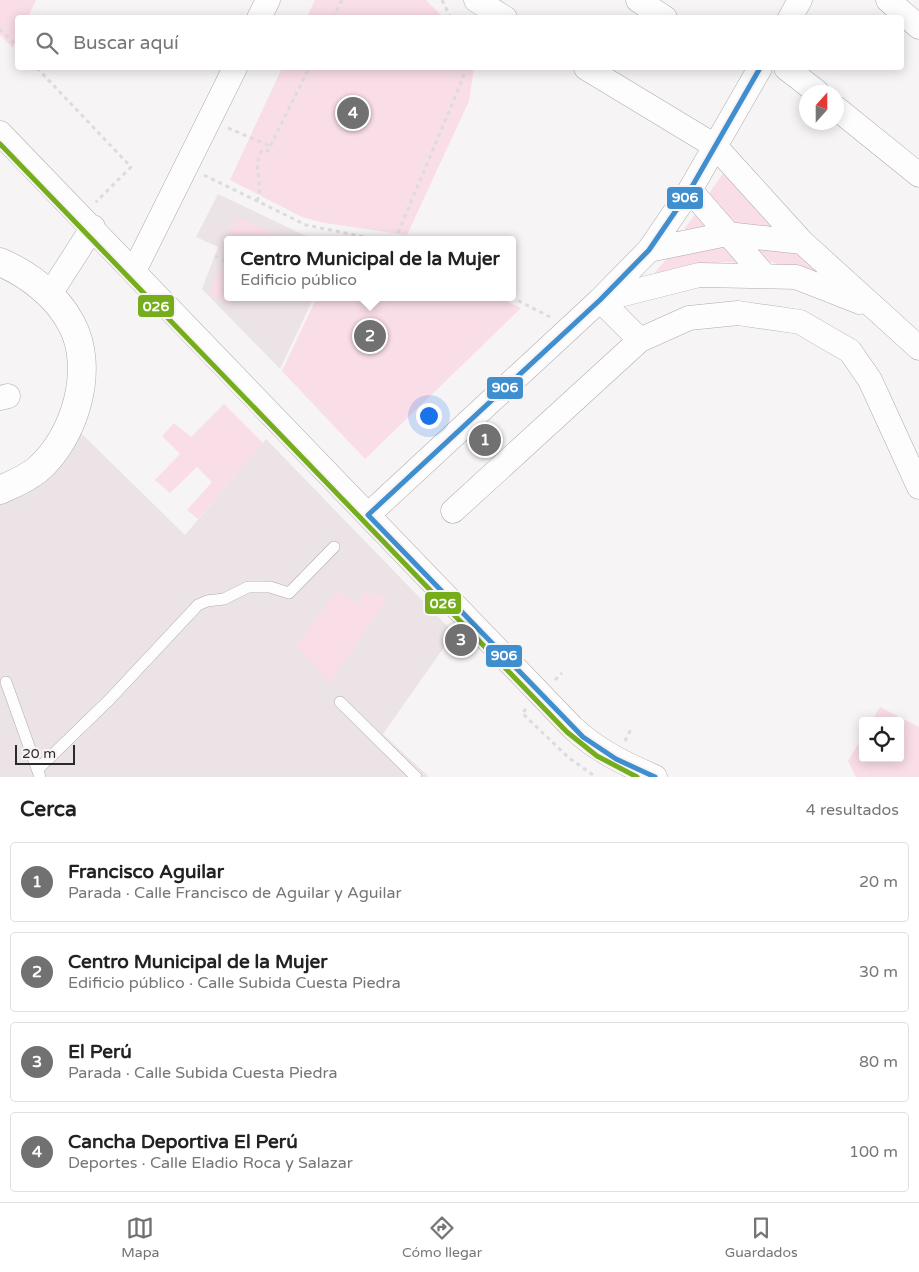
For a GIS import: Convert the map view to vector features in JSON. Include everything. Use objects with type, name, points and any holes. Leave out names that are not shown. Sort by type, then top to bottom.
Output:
[{"type":"main road","points":[[0,262],[15,268],[50,294],[71,323],[81,352],[82,374],[72,417],[52,455],[36,470],[16,483],[0,490]]},
{"type":"street","points":[[260,15],[268,0]]},
{"type":"street","points":[[476,0],[500,15]]},
{"type":"street","points":[[638,0],[661,15]]},
{"type":"street","points":[[888,0],[919,26]]},
{"type":"street","points":[[134,271],[234,70]]},
{"type":"street","points":[[589,70],[715,146],[802,242],[919,348]]},
{"type":"street","points":[[368,515],[600,300],[649,250],[690,190],[715,146],[753,70]]},
{"type":"street","points":[[789,70],[808,85]]},
{"type":"street","points":[[844,114],[919,175]]},
{"type":"street","points":[[0,133],[87,221],[582,737],[616,759],[655,777]]},
{"type":"street","points":[[690,190],[726,234],[764,275]]},
{"type":"street","points":[[50,294],[87,221]]},
{"type":"street","points":[[649,250],[726,234],[802,242]]},
{"type":"street","points":[[600,300],[700,275],[764,275],[796,277],[875,308]]},
{"type":"street","points":[[600,300],[640,340]]},
{"type":"street","points":[[453,511],[640,340],[690,318],[738,313],[800,322],[850,351],[870,380],[919,487]]},
{"type":"lane","points":[[6,682],[40,773],[198,605],[207,601],[224,599],[248,587],[270,587],[289,593],[334,547]]},
{"type":"lane","points":[[340,702],[416,777]]},
{"type":"path","points":[[334,15],[342,0]]},
{"type":"path","points":[[442,0],[450,15]]},
{"type":"path","points":[[0,29],[15,45]]},
{"type":"path","points":[[39,70],[132,167],[87,221]]},
{"type":"path","points":[[270,150],[308,70]]},
{"type":"path","points":[[397,236],[463,78],[465,70]]},
{"type":"path","points":[[209,120],[270,150]]},
{"type":"path","points":[[257,201],[260,194],[256,160],[262,150],[270,150]]},
{"type":"path","points":[[186,166],[306,225],[360,236]]},
{"type":"path","points":[[215,256],[224,261]]},
{"type":"path","points":[[516,300],[570,327]]},
{"type":"shaded area","points":[[0,0],[36,0],[29,15],[15,15],[15,43],[13,48],[0,35]]},
{"type":"shaded area","points":[[315,0],[426,0],[441,15],[308,15]]},
{"type":"shaded area","points":[[281,70],[474,70],[469,101],[407,235],[325,223],[302,217],[230,180]]},
{"type":"shaded area","points":[[726,169],[773,225],[773,230],[731,226],[708,195]]},
{"type":"shaded area","points":[[218,194],[309,236],[224,236],[224,301],[312,301],[280,369],[202,289],[218,247],[196,237]]},
{"type":"shaded area","points":[[697,212],[709,225],[685,233],[685,228]]},
{"type":"shaded area","points":[[238,217],[273,234],[272,236],[229,236]]},
{"type":"shaded area","points":[[723,242],[742,263],[723,262],[653,275],[669,256]]},
{"type":"shaded area","points":[[753,246],[805,255],[842,282],[764,260]]},
{"type":"shaded area","points":[[218,271],[224,274],[224,301],[210,294]]},
{"type":"shaded area","points":[[225,301],[234,301],[233,305]]},
{"type":"shaded area","points":[[315,301],[506,301],[521,308],[365,459],[282,371]]},
{"type":"shaded area","points":[[224,404],[263,443],[198,519],[187,510],[212,482],[197,467],[170,493],[155,480],[180,454],[162,436],[174,423],[191,437]]},
{"type":"shaded area","points":[[81,433],[185,535],[266,439],[454,633],[383,734],[429,777],[0,777],[0,504],[41,484],[65,458]]},
{"type":"shaded area","points":[[337,590],[358,604],[366,590],[372,597],[376,592],[387,599],[330,683],[296,646]]},
{"type":"shaded area","points":[[880,707],[900,717],[874,717]]},
{"type":"shaded area","points":[[904,719],[919,727],[919,777],[856,777],[848,761],[859,743],[859,762],[904,762]]},
{"type":"transit line","name":"906","points":[[368,515],[600,300],[649,250],[690,190],[759,70]]},
{"type":"transit line","name":"026","points":[[0,144],[567,732],[597,756],[637,777]]},
{"type":"transit line","name":"906","points":[[368,515],[583,737],[616,759],[655,777]]},
{"type":"place","name":"Cancha Deportiva El Perú","points":[[353,113]]},
{"type":"place","name":"Centro Municipal de la Mujer","points":[[370,336]]},
{"type":"place","name":"Francisco Aguilar","points":[[485,440]]},
{"type":"place","name":"El Perú","points":[[461,640]]}]
